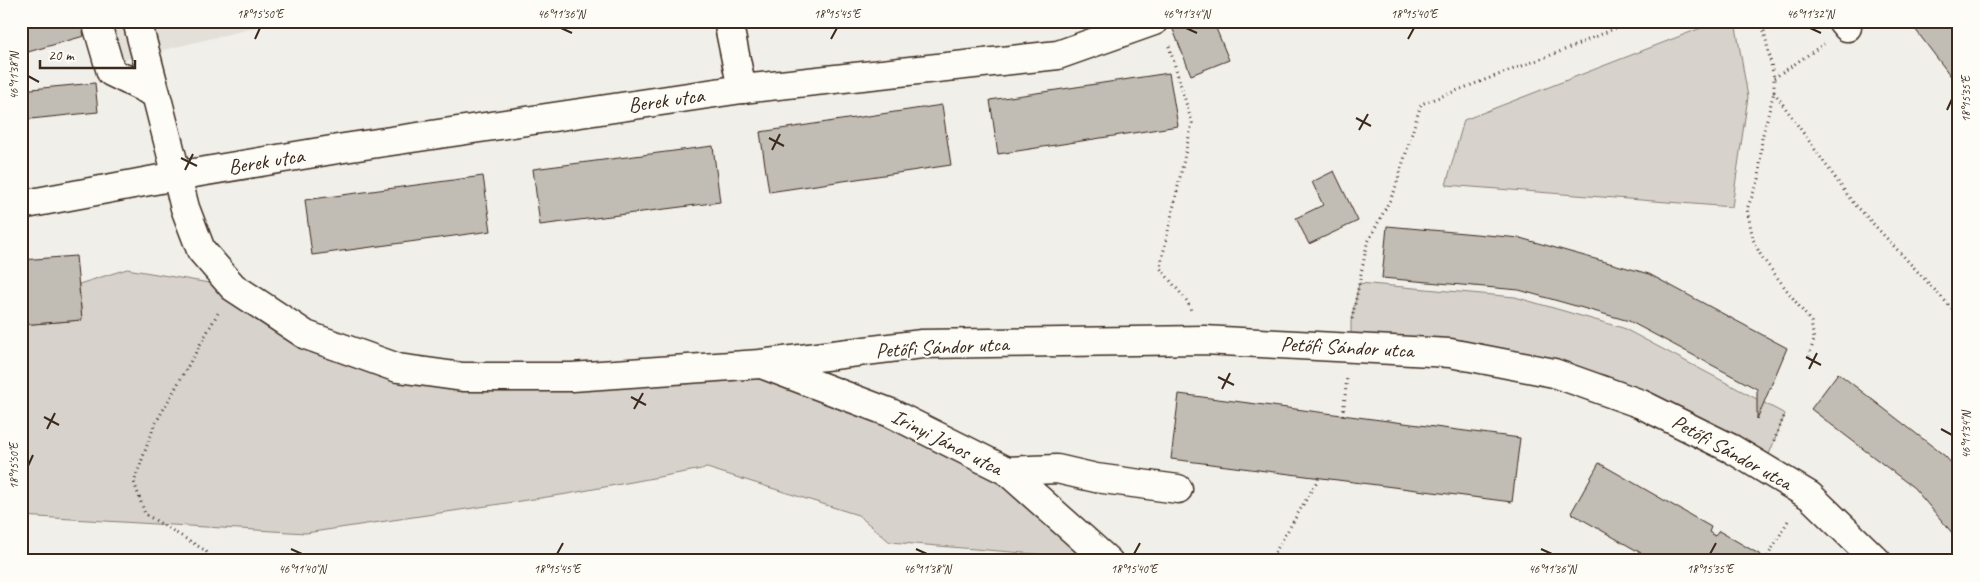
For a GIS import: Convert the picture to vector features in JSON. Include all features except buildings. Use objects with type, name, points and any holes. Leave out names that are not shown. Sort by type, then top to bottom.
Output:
[{"type":"street","points":[[96,21],[111,72],[156,94]]},
{"type":"street","points":[[137,21],[176,176],[185,208],[201,250],[233,286],[306,335],[407,370],[463,378],[572,377],[760,364]]},
{"type":"street","points":[[728,21],[742,88]]},
{"type":"street","name":"Berek utca","points":[[21,205],[176,176],[461,130],[742,88],[1058,55],[1160,30]]},
{"type":"street","name":"Petőfi Sándor utca","points":[[760,364],[922,344],[1204,340],[1450,353],[1554,373],[1641,404],[1732,449],[1810,496],[1877,561]]},
{"type":"street","name":"Irinyi János utca","points":[[760,364],[891,413],[1007,471],[1108,561]]},
{"type":"street","points":[[1007,471],[1057,469],[1096,478],[1178,489]]},
{"type":"path","points":[[1342,415],[1351,348],[1352,322],[1367,244],[1394,192],[1421,104],[1568,49],[1632,21]]},
{"type":"path","points":[[1762,21],[1774,78],[1774,92],[1762,138],[1759,179],[1748,208],[1753,239],[1761,256],[1811,322],[1814,340],[1809,356]]},
{"type":"path","points":[[1160,30],[1192,123],[1160,268],[1187,301],[1204,340]]},
{"type":"path","points":[[1774,78],[1817,50]]},
{"type":"path","points":[[1774,92],[1851,200],[1959,316]]},
{"type":"path","points":[[212,561],[206,551],[145,514],[134,482],[154,426],[233,286]]},
{"type":"path","points":[[1270,561],[1320,476]]},
{"type":"path","points":[[1765,561],[1788,521],[1784,512]]},
{"type":"shaded area","points":[[82,21],[282,21],[94,67]]},
{"type":"shaded area","points":[[1719,21],[1735,21],[1748,97],[1732,207],[1446,185],[1464,120]]},
{"type":"shaded area","points":[[127,269],[233,287],[398,368],[760,364],[1007,471],[1108,560],[890,542],[858,515],[707,468],[567,494],[306,533],[21,516],[21,325],[82,320],[79,284]]},
{"type":"shaded area","points":[[1359,283],[1515,297],[1623,328],[1785,414],[1764,467],[1554,373],[1351,348],[1351,321]]}]
